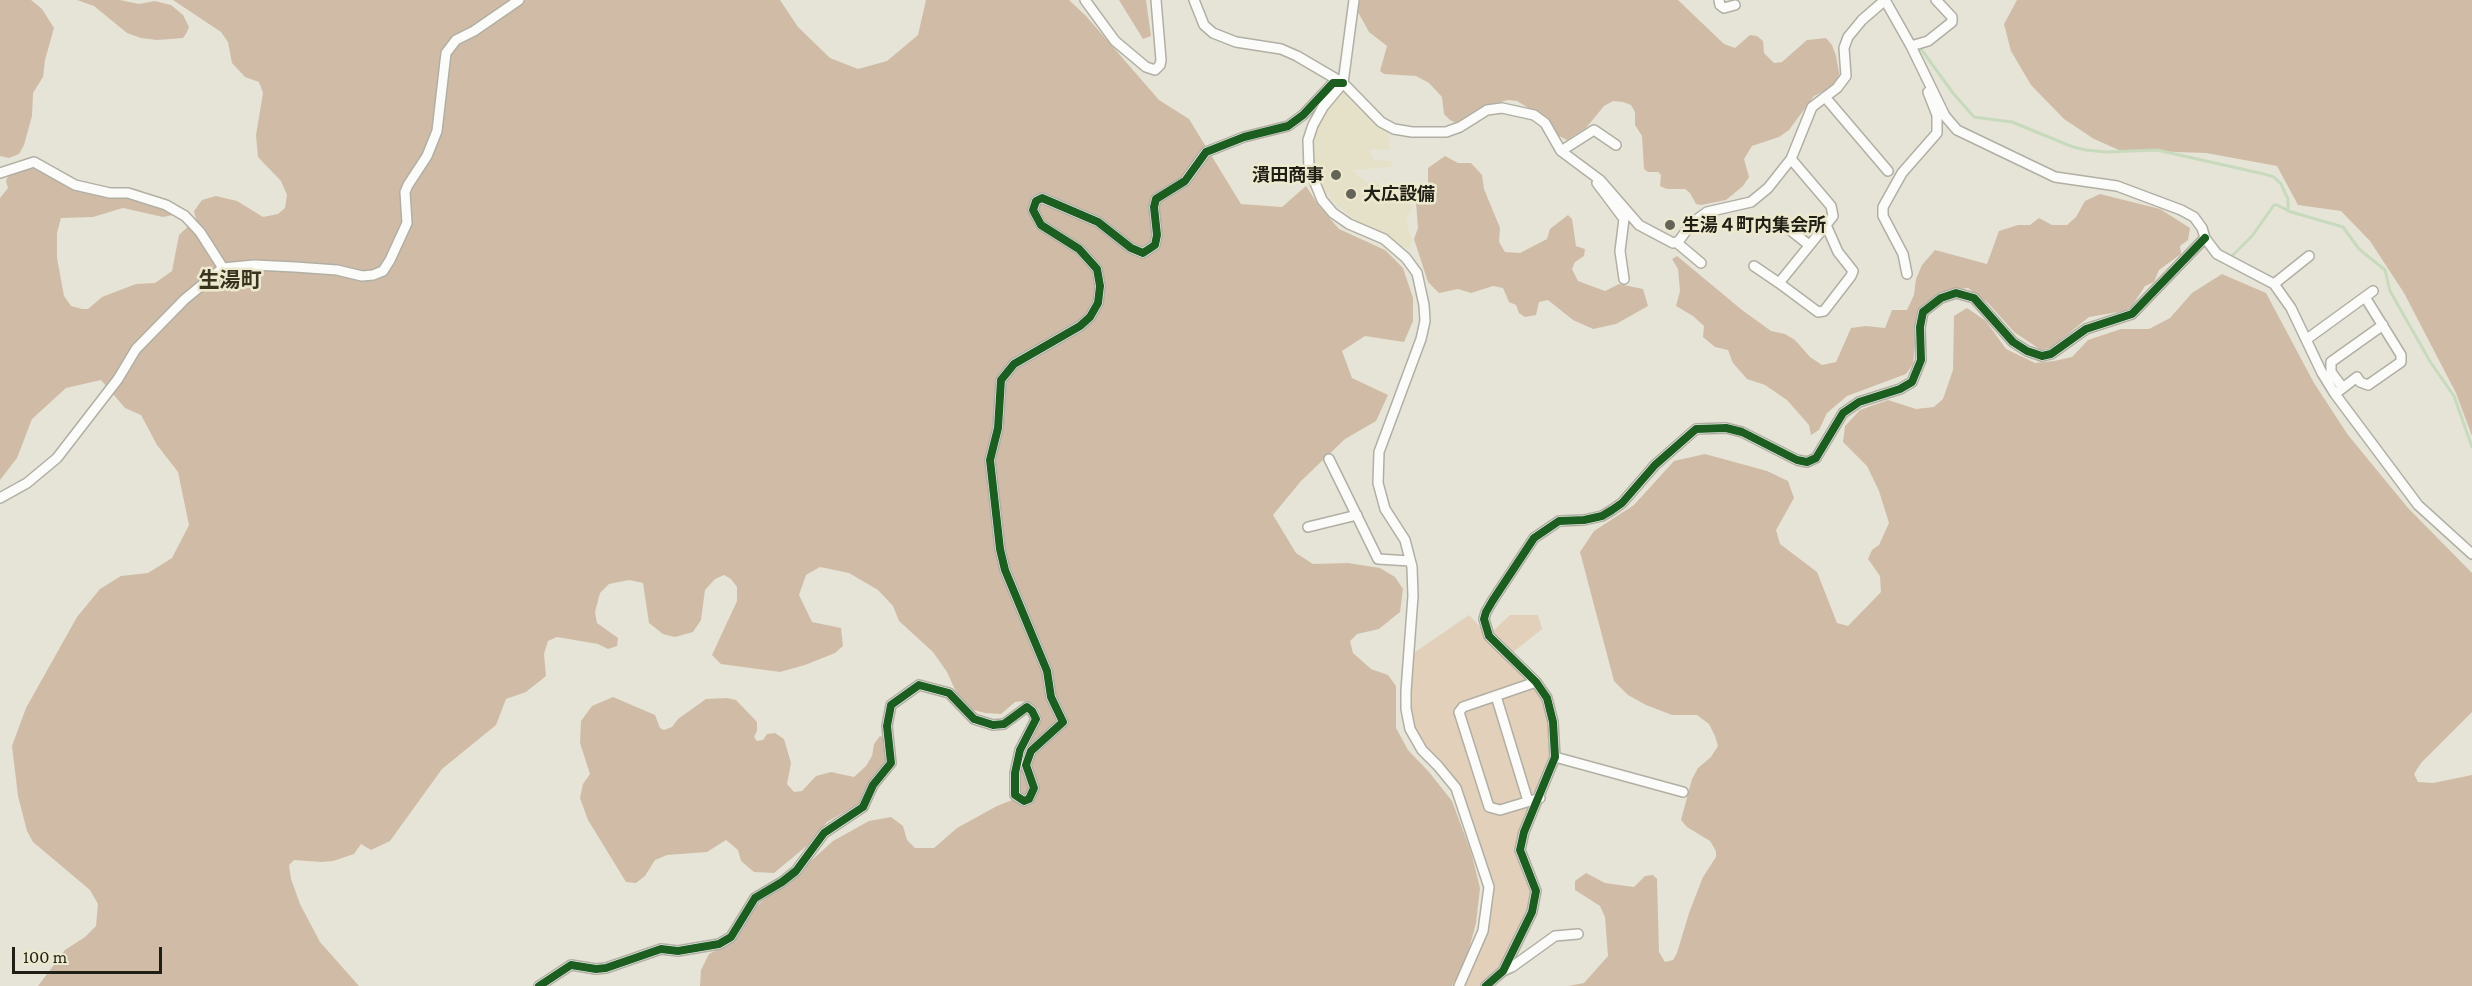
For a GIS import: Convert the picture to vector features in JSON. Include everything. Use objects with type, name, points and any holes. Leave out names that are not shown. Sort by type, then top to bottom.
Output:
[{"type":"street","points":[[0,498],[27,483],[57,458],[118,379],[136,349],[185,299],[223,268],[255,265],[295,267],[337,270],[362,276],[383,271],[406,223],[405,192],[427,156],[437,131],[446,53],[456,40],[474,31],[519,0]]},
{"type":"street","points":[[1085,0],[1115,41],[1146,67],[1155,70],[1161,60],[1156,0]]},
{"type":"street","points":[[1194,0],[1204,25],[1213,33],[1236,42],[1281,49],[1343,83],[1381,122],[1394,129],[1412,132],[1446,132],[1460,127],[1487,110],[1503,108],[1534,116],[1545,123],[1561,151],[1612,191],[1639,225],[1676,242],[1701,263]]},
{"type":"street","points":[[1354,0],[1343,83],[1323,107],[1312,125],[1308,140],[1309,168],[1322,200],[1334,213],[1348,224],[1384,239],[1406,258],[1417,273],[1424,305],[1425,321],[1421,339],[1379,452],[1378,466],[1381,495],[1386,509],[1405,540],[1410,561],[1413,596],[1406,691],[1406,709],[1410,729],[1422,750],[1456,788],[1489,887],[1483,931],[1459,986]]},
{"type":"street","points":[[1719,0],[1720,5],[1724,8],[1735,5]]},
{"type":"street","points":[[1676,242],[1692,223],[1707,212],[1742,206],[1762,194],[1791,159],[1812,107],[1837,88],[1846,76],[1844,48],[1848,37],[1862,20],[1885,0],[1911,46],[1945,116],[1951,125],[1964,135],[2055,177],[2117,186],[2181,210],[2194,217],[2217,254],[2274,284],[2292,308],[2322,373],[2339,391],[2418,505],[2472,555]]},
{"type":"street","points":[[1911,46],[1928,42],[1952,22],[1952,17],[1936,0]]},
{"type":"street","points":[[539,986],[571,965],[596,969],[606,968],[661,949],[678,951],[711,946],[730,937],[755,898],[796,871],[824,833],[863,807],[873,785],[891,763],[886,726],[891,705],[919,685],[949,693],[974,719],[993,725],[1004,724],[1026,707],[1032,711],[1036,719],[1020,750],[1015,773],[1016,795],[1024,801],[1029,799],[1034,788],[1026,765],[1031,751],[1062,722],[1051,697],[1047,671],[1005,570],[1000,549],[990,460],[998,428],[1001,380],[1014,364],[1080,326],[1090,317],[1098,303],[1100,286],[1097,269],[1079,249],[1041,225],[1033,210],[1036,201],[1042,198],[1098,222],[1131,248],[1143,253],[1155,245],[1157,235],[1154,207],[1156,199],[1185,181],[1206,152],[1244,137],[1288,126],[1303,115],[1333,83],[1343,83]]},
{"type":"street","points":[[1906,274],[1903,254],[1884,216],[1883,207],[1902,173],[1937,133],[1937,115],[1927,90],[1931,86]]},
{"type":"street","points":[[1825,97],[1888,171]]},
{"type":"street","points":[[1561,151],[1594,130],[1600,122]]},
{"type":"street","points":[[1594,130],[1616,145]]},
{"type":"street","points":[[1779,283],[1833,216],[1831,206],[1791,159]]},
{"type":"street","points":[[0,173],[34,162],[65,182],[110,193],[128,194],[166,205],[185,216],[200,232],[223,268]]},
{"type":"street","points":[[1594,175],[1596,182],[1624,219],[1620,251],[1624,279]]},
{"type":"street","points":[[1754,266],[1816,311],[1824,311],[1853,271],[1838,252],[1826,225]]},
{"type":"street","points":[[1785,226],[1809,245]]},
{"type":"street","points":[[1503,971],[1532,912],[1536,891],[1520,850],[1524,832],[1555,757],[1553,719],[1547,698],[1536,682],[1489,636],[1484,619],[1493,600],[1534,538],[1559,521],[1584,520],[1602,516],[1612,510],[1622,503],[1655,465],[1696,429],[1726,428],[1742,432],[1780,452],[1807,462],[1816,458],[1844,413],[1859,402],[1900,389],[1912,382],[1921,360],[1920,327],[1923,312],[1941,298],[1956,293],[1974,298],[2013,342],[2027,351],[2042,356],[2051,354],[2086,329],[2132,314],[2205,238]]},
{"type":"street","points":[[2274,284],[2309,256]]},
{"type":"street","points":[[2307,339],[2369,294],[2383,325],[2401,355],[2400,362],[2368,385],[2360,382],[2357,377],[2339,391]]},
{"type":"street","points":[[2339,391],[2331,372],[2331,362],[2383,325]]},
{"type":"street","points":[[1329,459],[1378,559],[1410,561]]},
{"type":"street","points":[[1308,527],[1357,515]]},
{"type":"street","points":[[1536,682],[1463,707],[1459,712],[1488,805],[1492,809],[1500,810],[1540,798]]},
{"type":"street","points":[[1496,696],[1528,801]]},
{"type":"street","points":[[1555,757],[1683,792]]},
{"type":"street","points":[[1486,986],[1503,971],[1555,936],[1578,934]]},
{"type":"shaded area","points":[[0,0],[31,0],[42,9],[54,28],[43,77],[33,93],[32,116],[24,145],[19,154],[9,158],[0,156]]},
{"type":"shaded area","points":[[77,0],[120,0],[139,4],[155,1],[171,5],[183,15],[189,27],[183,38],[157,40],[141,38],[127,33],[94,6]]},
{"type":"shaded area","points":[[173,0],[780,0],[798,27],[830,58],[858,69],[887,61],[918,35],[926,0],[1069,0],[1086,16],[1159,100],[1189,119],[1241,204],[1282,207],[1306,186],[1319,206],[1339,229],[1385,250],[1403,268],[1413,298],[1413,321],[1404,342],[1365,336],[1342,351],[1352,378],[1388,395],[1376,421],[1345,439],[1301,481],[1273,515],[1296,553],[1313,564],[1348,563],[1380,568],[1395,577],[1403,589],[1400,612],[1379,629],[1357,634],[1350,641],[1353,653],[1371,669],[1388,675],[1396,686],[1396,728],[1408,750],[1452,801],[1471,852],[1480,888],[1476,923],[1466,960],[1452,986],[700,986],[701,970],[709,954],[727,945],[743,929],[749,914],[760,903],[833,841],[869,821],[891,817],[903,826],[907,840],[915,848],[934,848],[957,828],[1012,800],[1019,790],[1020,771],[1026,749],[1042,718],[1038,708],[1027,701],[1015,702],[1001,714],[970,709],[957,694],[947,672],[933,652],[899,621],[893,606],[878,590],[849,573],[820,567],[806,575],[799,595],[812,622],[841,628],[843,646],[835,653],[780,672],[721,664],[712,655],[737,601],[737,587],[731,579],[724,575],[715,579],[705,590],[701,620],[693,632],[675,637],[663,634],[649,623],[643,583],[629,580],[609,584],[600,593],[595,612],[597,623],[618,638],[617,646],[608,649],[598,644],[557,637],[548,641],[544,654],[546,676],[526,692],[506,699],[496,725],[442,769],[390,841],[371,850],[361,844],[354,854],[333,861],[294,860],[289,865],[291,879],[300,904],[320,942],[359,986],[38,986],[65,950],[85,937],[96,926],[98,904],[90,890],[33,842],[27,831],[18,796],[12,746],[26,708],[77,617],[100,589],[121,576],[148,573],[172,558],[189,525],[178,472],[157,445],[141,415],[125,408],[101,380],[66,388],[32,419],[17,458],[0,480],[0,198],[8,188],[6,181],[8,176],[29,168],[40,169],[50,177],[94,194],[133,199],[170,211],[173,215],[163,217],[123,208],[93,217],[61,218],[57,233],[57,258],[64,296],[71,306],[82,309],[88,309],[102,297],[136,284],[155,283],[172,271],[179,235],[196,219],[194,211],[202,200],[216,196],[237,201],[263,217],[278,214],[285,208],[287,195],[281,181],[258,157],[256,135],[263,93],[259,82],[245,77],[232,63],[228,42],[221,32]]},
{"type":"shaded area","points":[[1119,0],[1146,0],[1151,36],[1143,39]]},
{"type":"shaded area","points":[[1357,0],[1678,0],[1724,44],[1735,48],[1750,35],[1757,36],[1763,41],[1764,53],[1774,63],[1782,62],[1807,40],[1826,38],[1832,45],[1836,56],[1840,78],[1832,87],[1814,96],[1789,130],[1779,137],[1752,146],[1744,159],[1749,177],[1743,186],[1726,200],[1701,205],[1696,204],[1685,189],[1667,189],[1660,186],[1661,175],[1658,172],[1648,172],[1644,169],[1642,136],[1635,125],[1635,112],[1631,105],[1623,102],[1613,101],[1604,106],[1586,128],[1567,140],[1557,135],[1548,120],[1517,101],[1508,100],[1491,105],[1456,123],[1450,120],[1444,114],[1442,97],[1429,83],[1416,76],[1384,74],[1380,71],[1387,46],[1369,32],[1358,12]]},
{"type":"shaded area","points":[[2017,0],[2472,0],[2472,436],[2456,393],[2404,293],[2370,241],[2341,211],[2298,205],[2277,166],[2206,153],[2119,150],[2094,139],[2064,119],[2031,85],[2011,51],[2004,24]]},
{"type":"shaded area","points":[[1343,88],[1389,131],[1390,150],[1369,149],[1373,160],[1390,161],[1393,167],[1352,170],[1371,186],[1376,181],[1384,189],[1394,187],[1407,192],[1404,200],[1413,207],[1406,221],[1412,240],[1408,250],[1361,225],[1330,199],[1331,197],[1320,187],[1312,168],[1313,125]]},
{"type":"shaded area","points":[[1445,156],[1458,163],[1471,163],[1482,175],[1484,189],[1500,228],[1499,242],[1505,252],[1520,253],[1547,239],[1550,229],[1568,215],[1572,219],[1576,246],[1585,249],[1584,256],[1575,262],[1572,269],[1578,281],[1605,291],[1619,284],[1643,289],[1648,306],[1616,324],[1593,329],[1573,320],[1548,300],[1539,302],[1536,315],[1525,317],[1519,313],[1516,305],[1509,302],[1503,288],[1493,286],[1471,293],[1458,289],[1439,293],[1428,282],[1414,239],[1418,228],[1416,202],[1428,192],[1428,168]]},
{"type":"shaded area","points":[[2100,194],[2160,209],[2190,228],[2188,240],[2180,246],[2181,254],[2159,270],[2154,282],[2145,286],[2132,306],[2124,311],[2089,317],[2052,347],[2041,350],[2014,332],[1988,303],[1968,288],[1940,292],[1924,304],[1918,312],[1913,364],[1906,374],[1847,396],[1827,413],[1819,430],[1811,435],[1809,425],[1787,400],[1765,385],[1747,379],[1733,363],[1728,350],[1715,347],[1703,337],[1704,326],[1676,306],[1680,291],[1678,269],[1672,259],[1677,256],[1742,310],[1771,331],[1785,334],[1795,340],[1810,357],[1822,365],[1836,362],[1851,328],[1866,326],[1885,328],[1892,310],[1907,310],[1914,295],[1916,279],[1922,265],[1935,250],[1987,264],[1999,231],[2018,225],[2030,225],[2039,218],[2052,225],[2067,225],[2076,217],[2085,201]]},
{"type":"shaded area","points":[[2222,274],[2266,293],[2314,383],[2348,435],[2408,508],[2472,573],[2472,712],[2421,763],[2414,774],[2418,782],[2433,783],[2472,775],[2472,986],[1568,986],[1584,983],[1608,956],[1605,917],[1600,906],[1575,890],[1575,881],[1586,873],[1605,883],[1634,887],[1645,876],[1653,875],[1657,879],[1659,952],[1665,962],[1673,960],[1677,953],[1703,877],[1716,857],[1716,851],[1710,841],[1687,827],[1681,820],[1692,779],[1698,768],[1711,757],[1718,746],[1715,736],[1709,724],[1697,715],[1672,715],[1646,705],[1628,695],[1614,681],[1580,552],[1594,531],[1634,505],[1674,461],[1705,454],[1767,471],[1788,481],[1794,498],[1776,530],[1780,544],[1817,572],[1837,623],[1848,626],[1881,592],[1880,576],[1868,559],[1872,550],[1879,545],[1889,523],[1879,491],[1867,466],[1843,442],[1845,426],[1860,410],[1888,400],[1916,409],[1934,407],[1943,399],[1953,370],[1954,316],[1967,308],[1986,321],[2006,349],[2035,363],[2054,361],[2072,357],[2088,340],[2121,329],[2149,329],[2170,318],[2192,293]]},
{"type":"shaded area","points":[[1469,615],[1541,693],[1552,731],[1552,762],[1518,850],[1534,888],[1528,915],[1498,972],[1480,986],[1460,986],[1488,905],[1486,862],[1468,818],[1438,766],[1416,739],[1406,709],[1408,657]]},
{"type":"shaded area","points":[[1510,615],[1538,615],[1542,629],[1512,653],[1492,632]]},
{"type":"shaded area","points":[[613,697],[655,715],[660,728],[664,730],[672,727],[678,719],[706,699],[736,700],[757,722],[754,737],[757,741],[763,740],[767,734],[775,733],[784,739],[791,763],[787,784],[794,792],[802,791],[816,776],[831,772],[854,777],[866,766],[872,756],[874,744],[880,736],[885,738],[886,763],[860,803],[827,822],[809,844],[774,873],[754,872],[741,861],[738,850],[726,840],[707,852],[667,855],[655,860],[645,876],[636,883],[626,882],[588,820],[580,798],[583,784],[590,774],[580,743],[581,721],[592,706]]},
{"type":"waterway","points":[[1921,49],[1953,93],[1974,117],[2012,122],[2086,150],[2106,152],[2157,150],[2274,177],[2281,184],[2288,199],[2288,211],[2343,227],[2359,249],[2385,270],[2390,291],[2431,363],[2454,396],[2472,447]]},
{"type":"waterway","points":[[2231,257],[2252,236],[2274,205],[2287,210]]},
{"type":"cycle path","points":[[539,986],[571,965],[596,969],[606,968],[661,949],[678,951],[719,944],[731,937],[755,898],[796,871],[824,833],[863,807],[873,785],[891,763],[887,726],[891,705],[919,685],[949,693],[974,719],[993,725],[1004,724],[1027,707],[1032,711],[1036,719],[1020,750],[1015,773],[1015,795],[1024,801],[1029,799],[1034,788],[1026,765],[1031,751],[1063,722],[1051,697],[1047,671],[1005,570],[1000,549],[990,460],[998,428],[1001,380],[1014,364],[1080,326],[1090,317],[1098,303],[1100,286],[1097,269],[1079,249],[1041,225],[1033,210],[1036,201],[1042,198],[1098,222],[1131,248],[1143,253],[1155,245],[1157,235],[1154,207],[1156,199],[1185,181],[1206,152],[1244,137],[1288,126],[1303,115],[1333,83],[1343,83]]},
{"type":"cycle path","points":[[1486,986],[1503,971],[1532,912],[1536,891],[1520,850],[1524,832],[1555,757],[1553,722],[1547,698],[1536,682],[1489,636],[1484,619],[1493,600],[1534,538],[1559,521],[1584,520],[1602,516],[1612,510],[1622,503],[1655,465],[1696,429],[1726,428],[1742,432],[1797,460],[1807,462],[1816,458],[1843,413],[1859,402],[1900,389],[1912,382],[1921,360],[1920,327],[1923,312],[1941,298],[1956,293],[1974,298],[2013,342],[2027,351],[2042,356],[2051,354],[2086,329],[2132,314],[2205,238]]},
{"type":"place","name":"潰田商事","points":[[1336,175]]},
{"type":"place","name":"大広設備","points":[[1351,194]]},
{"type":"place","name":"生湯４町内集会所","points":[[1670,225]]},
{"type":"district","name":"生湯町","points":[[230,281]]}]
